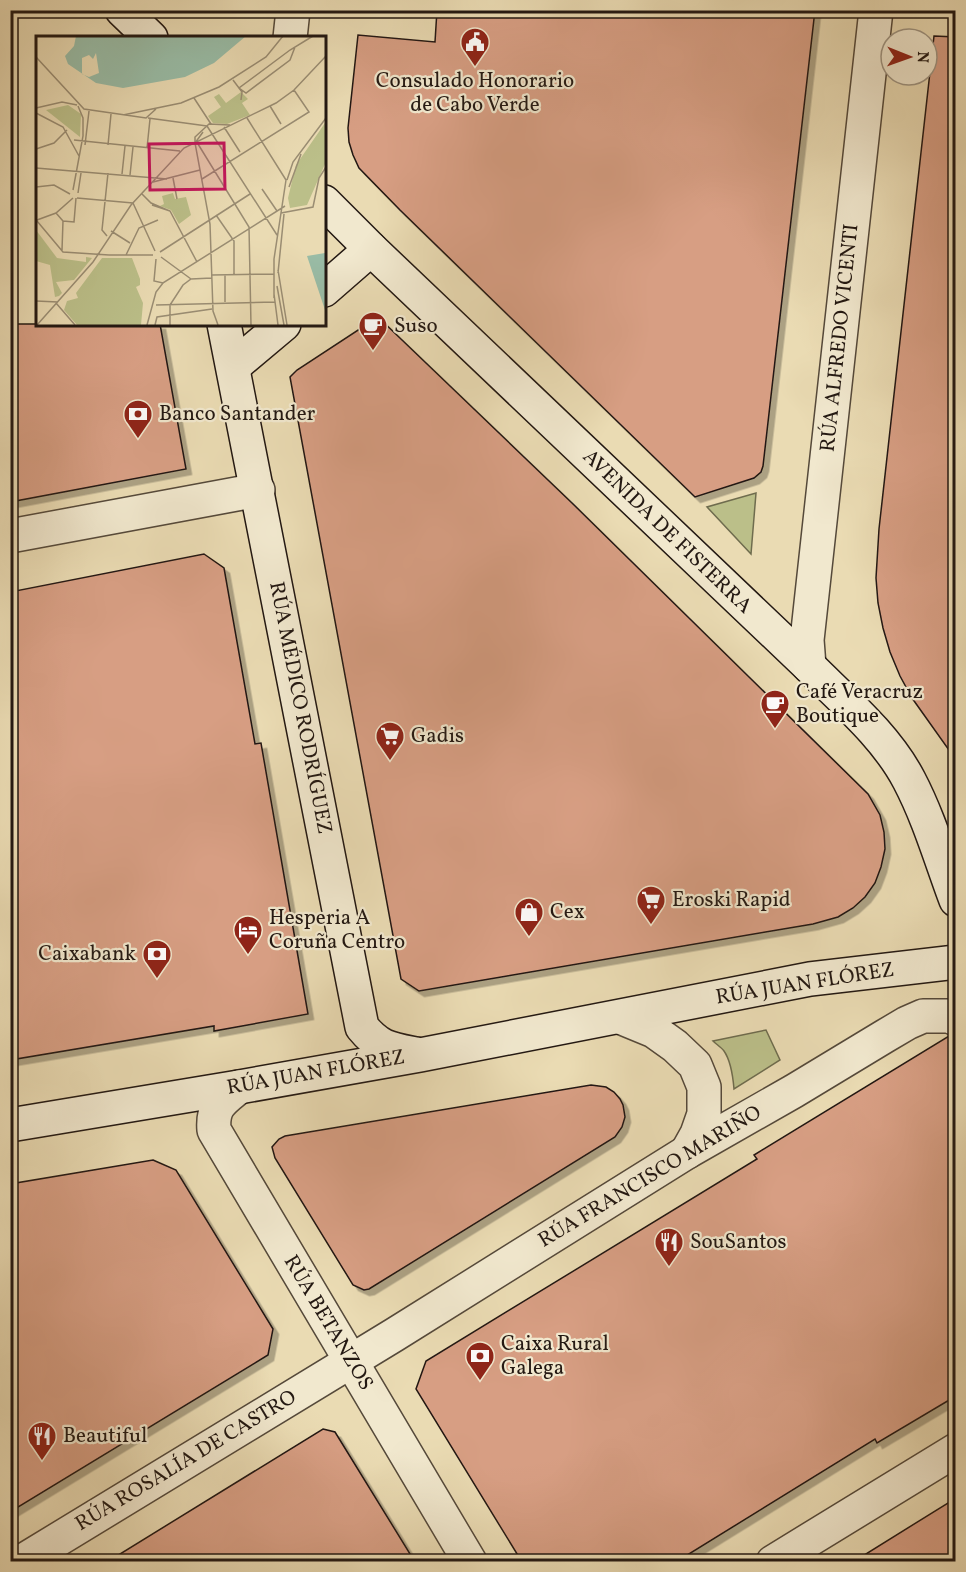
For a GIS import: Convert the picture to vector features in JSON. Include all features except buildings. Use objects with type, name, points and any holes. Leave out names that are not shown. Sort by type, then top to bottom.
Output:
[{"type":"street","points":[[122,10],[149,36]]},
{"type":"street","points":[[290,36],[293,10]]},
{"type":"street","name":"RÚA ALFREDO VICENTI","points":[[809,666],[807,640],[876,10]]},
{"type":"street","name":"AVENIDA DE FISTERRA","points":[[326,204],[864,721],[891,752],[909,779],[956,900]]},
{"type":"street","points":[[326,288],[371,249]]},
{"type":"street","name":"RÚA MÉDICO RODRÍGUEZ","points":[[224,326],[362,1027],[372,1039],[391,1049],[420,1055]]},
{"type":"street","points":[[234,366],[243,326]]},
{"type":"street","points":[[234,366],[282,326]]},
{"type":"street","points":[[10,536],[258,490]]},
{"type":"street","name":"RÚA JUAN FLÓREZ","points":[[10,1125],[420,1055],[810,979],[956,962]]},
{"type":"street","name":"RÚA FRANCISCO MARIÑO","points":[[351,1361],[687,1152],[907,1023],[923,1016],[949,1016],[956,1019]]},
{"type":"street","points":[[620,1017],[654,1031],[675,1046],[695,1065],[704,1087],[704,1114],[687,1152]]},
{"type":"street","name":"RÚA BETANZOS","points":[[239,1087],[216,1108],[213,1117],[214,1130],[470,1562]]},
{"type":"street","name":"RÚA ROSALÍA DE CASTRO","points":[[21,1562],[351,1361]]},
{"type":"street","points":[[773,1562],[956,1450]]},
{"type":"green space","points":[[756,493],[751,554],[707,507]]},
{"type":"green space","points":[[766,1030],[780,1060],[734,1089],[728,1059],[723,1050],[713,1041]]},
{"type":"place","name":"Consulado Honorario de Cabo Verde","points":[[475,68]]},
{"type":"place","name":"Suso","points":[[373,352]]},
{"type":"place","name":"Banco Santander","points":[[138,440]]},
{"type":"place","name":"Café Veracruz Boutique","points":[[775,730]]},
{"type":"place","name":"Gadis","points":[[390,762]]},
{"type":"place","name":"Eroski Rapid","points":[[651,926]]},
{"type":"place","name":"Cex","points":[[529,938]]},
{"type":"place","name":"Hesperia A Coruña Centro","points":[[248,956]]},
{"type":"place","name":"Caixabank","points":[[157,980]]},
{"type":"place","name":"SouSantos","points":[[669,1268]]},
{"type":"place","name":"Caixa Rural Galega","points":[[480,1382]]},
{"type":"place","name":"Beautiful","points":[[42,1462]]}]
